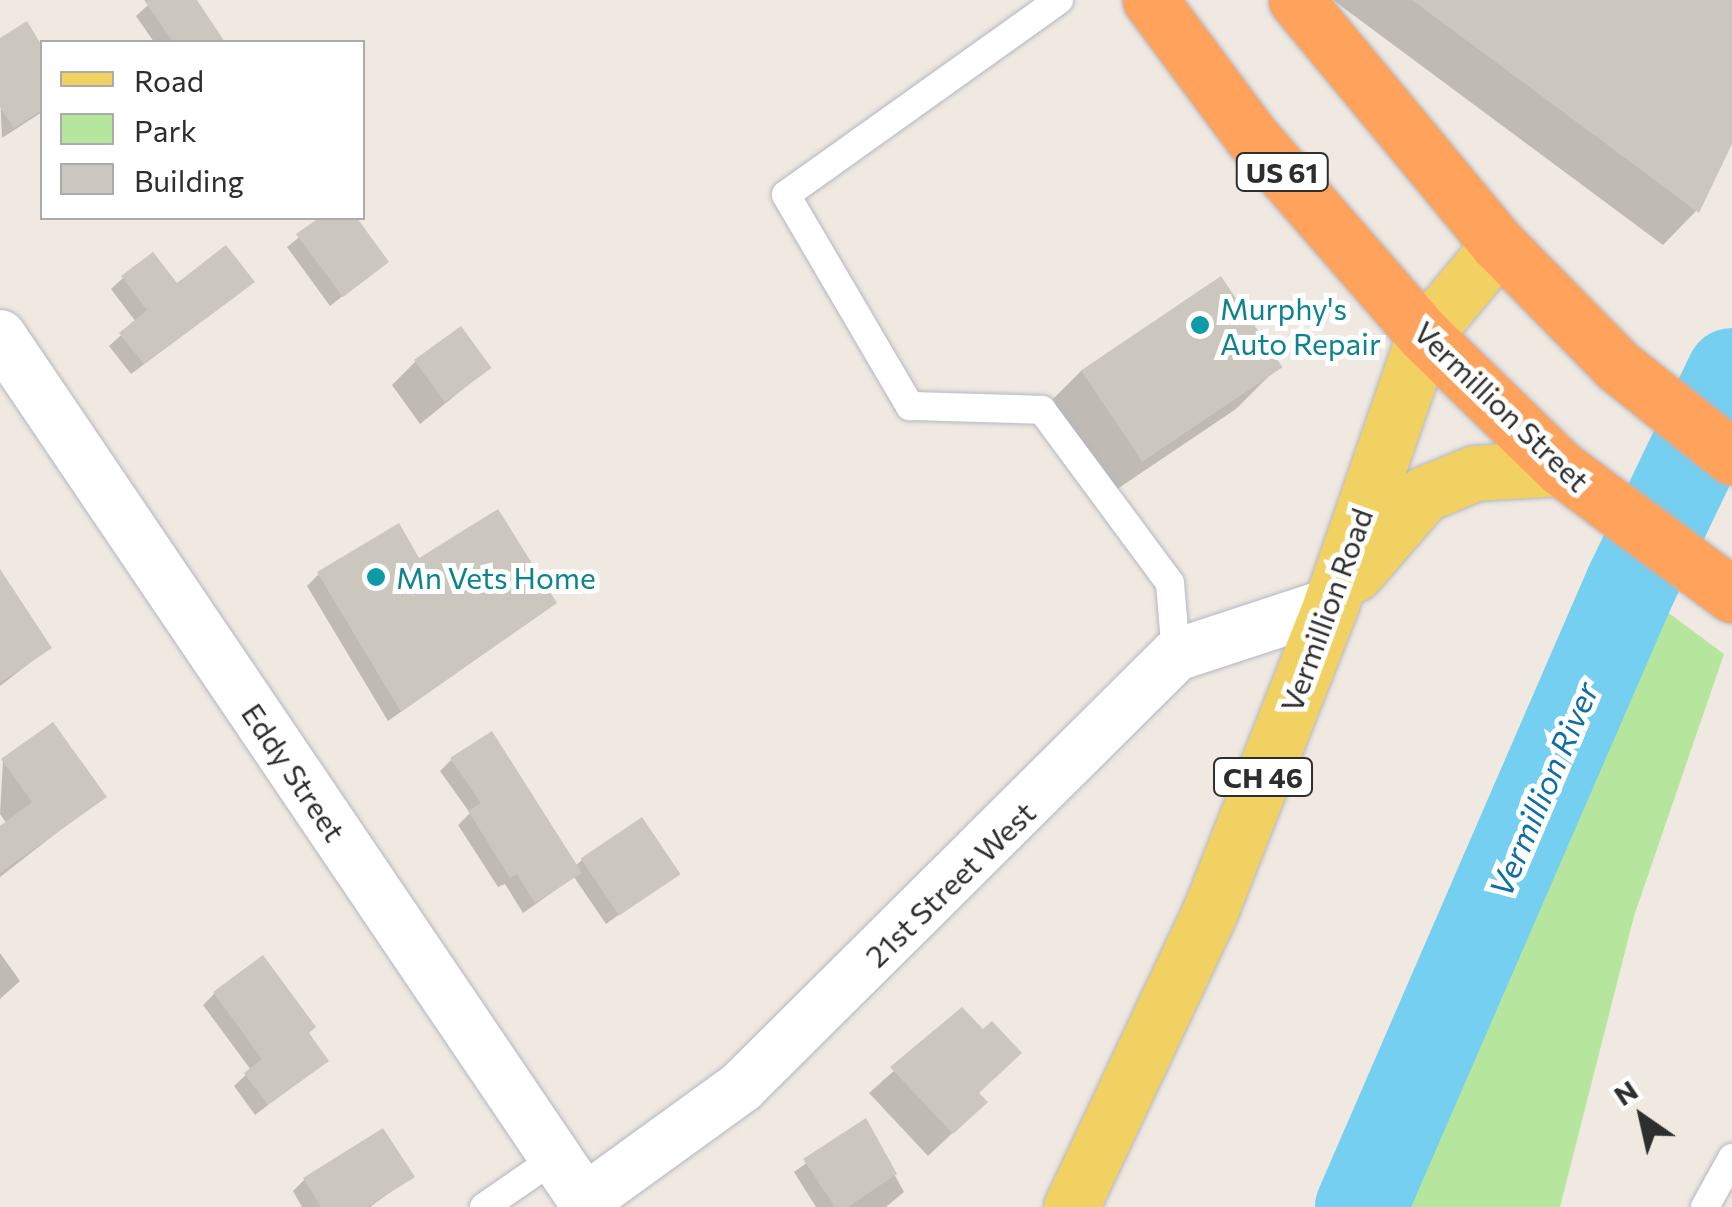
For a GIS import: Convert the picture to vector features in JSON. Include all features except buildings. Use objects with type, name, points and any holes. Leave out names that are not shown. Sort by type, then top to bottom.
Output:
[{"type":"highway","name":"Vermillion Street","points":[[1150,0],[1251,136],[1424,336],[1561,468],[1732,594]]},
{"type":"highway","points":[[1296,0],[1499,244],[1618,366],[1732,457]]},
{"type":"main road","name":"Vermillion Road","points":[[1071,1207],[1211,909],[1331,604],[1424,336],[1499,244]]},
{"type":"main road","points":[[1331,604],[1424,494],[1475,473],[1561,468]]},
{"type":"street","name":"Eddy Street","points":[[0,336],[587,1204]]},
{"type":"street","name":"21st Street West","points":[[587,1204],[742,1087],[1176,655],[1331,604]]},
{"type":"lane","points":[[1060,0],[786,195],[910,406],[1042,410],[1170,584],[1176,655]]},
{"type":"lane","points":[[484,1207],[555,1158]]},
{"type":"lane","points":[[1705,1207],[1732,1158]]},
{"type":"green space","points":[[1631,585],[1724,654],[1634,916],[1560,1207],[1361,1207]]},
{"type":"waterway","name":"Vermillion River","points":[[1361,1207],[1631,585],[1732,374]]},
{"type":"place","name":"Murphy's Auto Repair","points":[[1200,325]]},
{"type":"place","name":"Mn Vets Home","points":[[376,577]]}]
